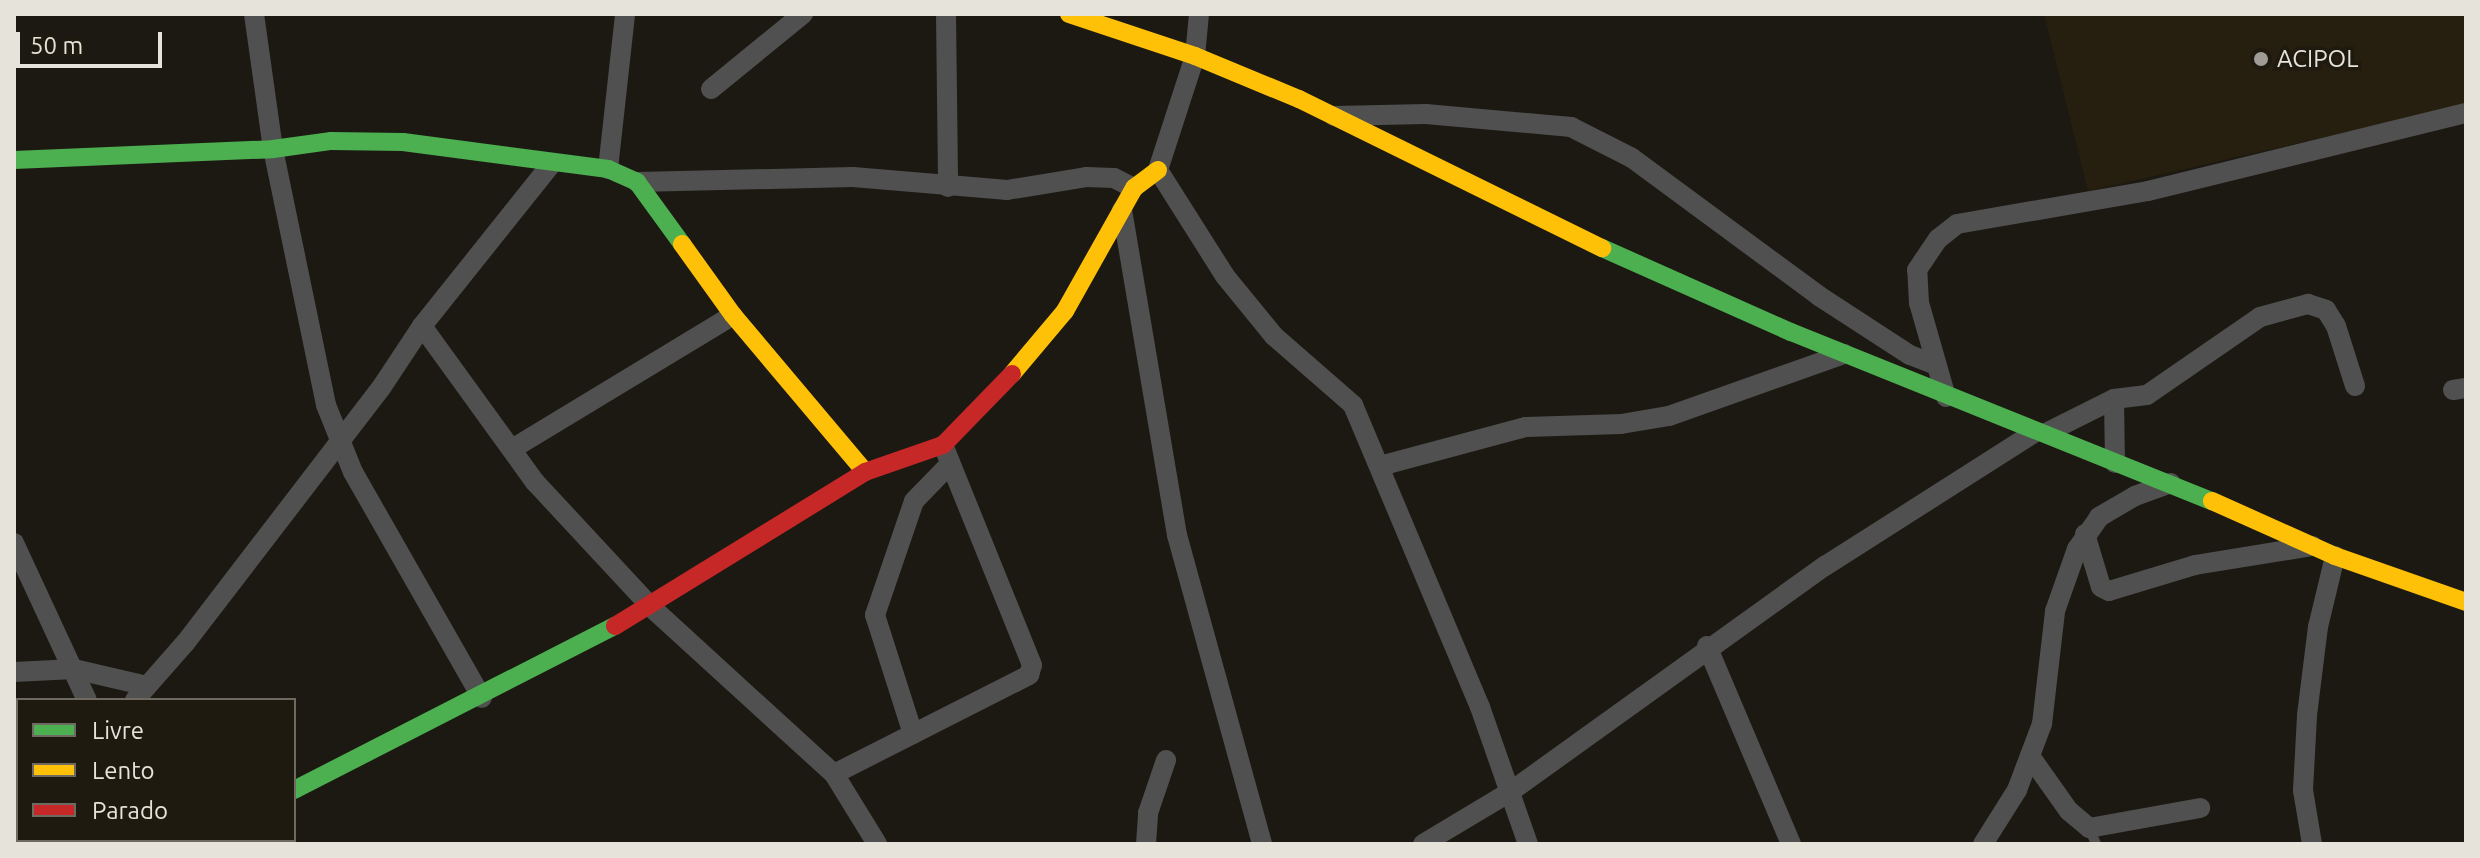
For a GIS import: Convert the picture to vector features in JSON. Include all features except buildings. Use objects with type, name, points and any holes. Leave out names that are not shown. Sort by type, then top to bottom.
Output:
[{"type":"street","points":[[254,14],[273,149],[326,405],[339,444],[482,698]]},
{"type":"street","points":[[608,169],[625,14]]},
{"type":"street","points":[[711,89],[803,14]]},
{"type":"street","points":[[946,14],[948,187]]},
{"type":"street","points":[[1069,14],[1195,56],[1331,116],[1544,222],[1946,397],[2171,483],[2335,556],[2466,602]]},
{"type":"street","points":[[913,734],[875,615],[914,501],[946,455],[1065,311],[1134,188],[1158,170],[1195,56],[1199,14]]},
{"type":"street","points":[[1331,116],[1403,113],[1571,127],[1632,158],[1819,296],[1910,355],[1933,364]]},
{"type":"street","points":[[1946,397],[1933,364],[1917,270],[1938,239],[1957,224],[2148,191],[2466,113]]},
{"type":"street","points":[[14,160],[273,149],[331,141],[403,142],[608,169],[637,182],[853,177],[1007,190],[1086,177],[1114,178],[1134,188]]},
{"type":"street","points":[[14,672],[74,669],[141,693],[339,444],[422,326],[552,163]]},
{"type":"street","points":[[1158,170],[1225,276],[1274,336],[1353,405],[1510,792],[1528,844]]},
{"type":"street","points":[[637,182],[733,315],[865,472]]},
{"type":"street","points":[[1122,210],[1177,535],[1262,844]]},
{"type":"street","points":[[1423,844],[1510,792],[1707,646],[2040,433],[2114,399],[2147,395],[2260,317],[2308,304],[2326,310],[2336,326],[2355,386]]},
{"type":"street","points":[[512,449],[733,315]]},
{"type":"street","points":[[422,326],[535,482],[651,607],[834,774],[877,844]]},
{"type":"street","points":[[1380,466],[1526,427],[1621,424],[1669,416],[1844,354]]},
{"type":"street","points":[[2114,399],[2115,463]]},
{"type":"street","points":[[296,789],[482,698],[651,607],[865,472],[946,455]]},
{"type":"street","points":[[834,774],[1029,675],[1032,665],[946,455]]},
{"type":"street","points":[[1983,844],[2017,790],[2042,724],[2055,611],[2085,534],[2099,517],[2135,496],[2171,483]]},
{"type":"street","points":[[2085,534],[2101,587],[2109,591],[2195,565],[2312,546]]},
{"type":"street","points":[[14,543],[86,698]]},
{"type":"street","points":[[2312,844],[2303,790],[2307,715],[2318,627],[2335,556]]},
{"type":"street","points":[[1707,646],[1783,840]]},
{"type":"street","points":[[2030,756],[2069,811],[2093,836],[2200,808]]},
{"type":"street","points":[[1146,844],[1148,813],[1166,760]]},
{"type":"shaded area","name":"ACIPOL","points":[[2044,14],[2466,14],[2466,105],[2088,191]]},
{"type":"traffic: fast","points":[[14,160],[273,149],[331,141],[403,142],[608,169],[637,182],[682,244]]},
{"type":"traffic: fast","points":[[1602,248],[1791,332],[2212,501]]},
{"type":"traffic: fast","points":[[296,789],[615,626]]},
{"type":"traffic: slow","points":[[1069,14],[1195,56],[1299,99],[1602,248]]},
{"type":"traffic: slow","points":[[1012,374],[1065,311],[1134,188],[1158,170]]},
{"type":"traffic: slow","points":[[682,244],[733,315],[865,472]]},
{"type":"traffic: slow","points":[[2212,501],[2335,556],[2466,602]]},
{"type":"traffic: jam","points":[[615,626],[865,472],[943,445],[1012,374]]},
{"type":"place","name":"ACIPOL","points":[[2261,59]]}]
